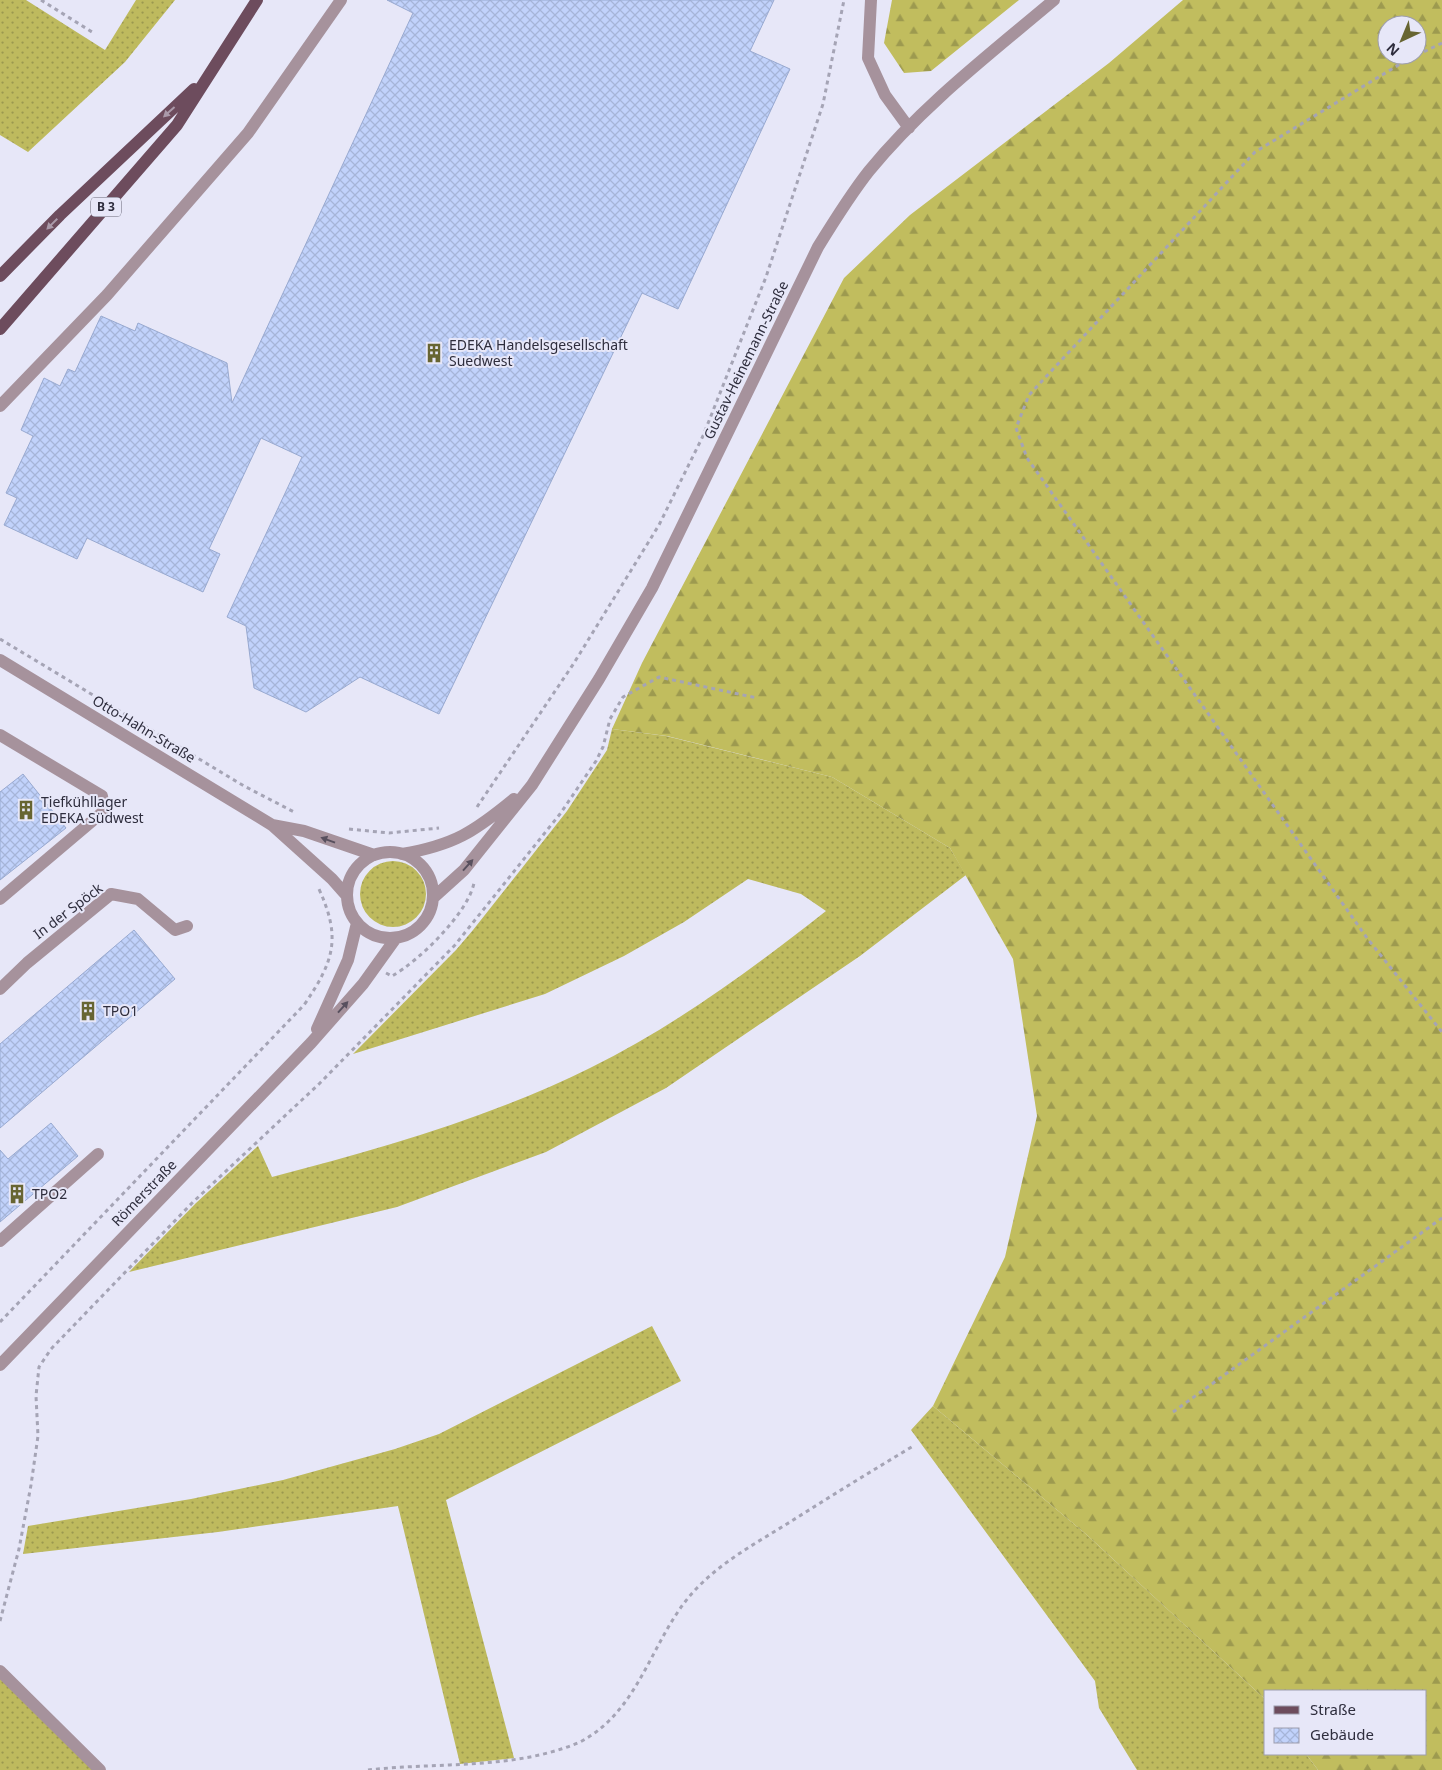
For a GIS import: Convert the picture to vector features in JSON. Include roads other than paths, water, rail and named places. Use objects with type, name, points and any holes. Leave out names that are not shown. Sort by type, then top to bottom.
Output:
[{"type":"main road","name":"B 3","points":[[0,328],[177,125],[257,0]]},
{"type":"main road","name":"B 3","points":[[0,276],[60,215],[206,79]]},
{"type":"street","points":[[0,406],[107,295],[248,133],[341,0]]},
{"type":"street","points":[[871,0],[868,58],[885,95],[909,128]]},
{"type":"street","name":"Gustav-Heinemann-Straße","points":[[433,898],[464,870],[532,785],[652,588],[818,247],[842,208],[869,171],[943,94],[1054,0]]},
{"type":"street","name":"Otto-Hahn-Straße","points":[[0,660],[272,824],[315,870],[347,896]]},
{"type":"street","points":[[0,735],[102,796],[104,811],[0,899]]},
{"type":"street","name":"Gustav-Heinemann-Straße","points":[[402,854],[447,844],[483,825],[532,785]]},
{"type":"street","name":"Otto-Hahn-Straße","points":[[272,824],[304,831],[331,842],[374,855]]},
{"type":"street","points":[[388,852],[402,854],[415,860],[426,871],[432,884],[433,898],[430,912],[422,925],[410,933],[396,938],[382,937],[368,932],[357,923],[350,910],[347,896],[349,882],[356,869],[374,855],[388,852]]},
{"type":"street","name":"In der Spöck","points":[[0,989],[27,963],[111,894],[138,899],[175,930],[187,926]]},
{"type":"street","name":"Römerstraße","points":[[311,1043],[341,980],[357,923]]},
{"type":"street","name":"Römerstraße","points":[[0,1365],[311,1043],[374,969],[396,938]]},
{"type":"street","points":[[0,1241],[98,1154]]},
{"type":"street","points":[[0,1671],[100,1770]]},
{"type":"place","name":"EDEKA Handelsgesellschaft Suedwest","points":[[434,353]]},
{"type":"place","name":"Tiefkühllager EDEKA Südwest","points":[[26,810]]},
{"type":"place","name":"TPO1","points":[[88,1011]]},
{"type":"place","name":"TPO2","points":[[17,1194]]}]
